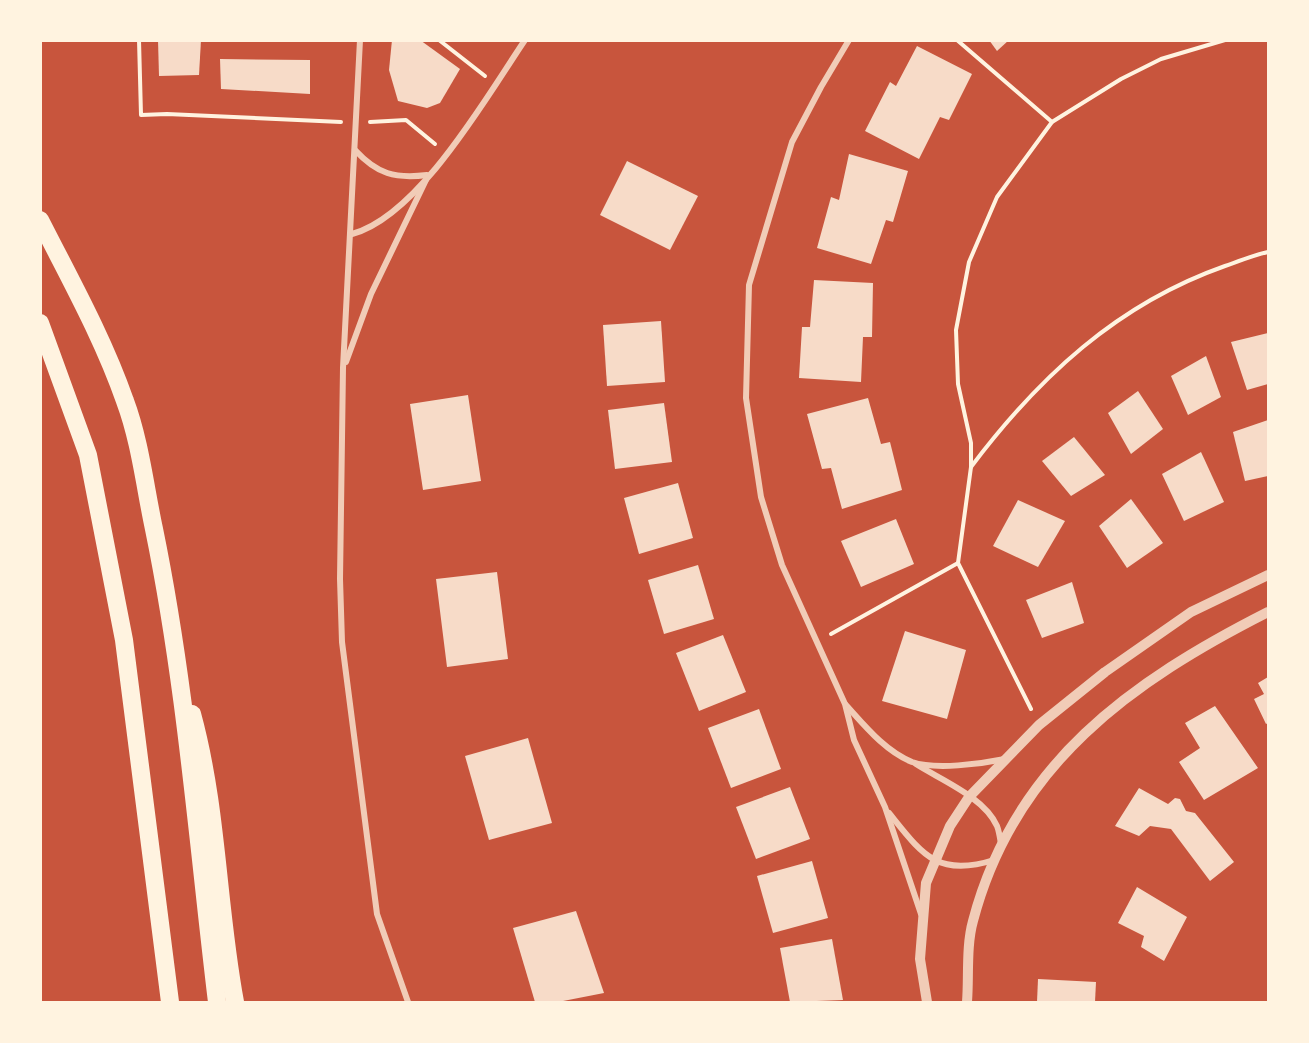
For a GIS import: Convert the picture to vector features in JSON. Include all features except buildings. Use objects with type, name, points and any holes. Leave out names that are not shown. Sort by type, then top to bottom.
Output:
[{"type":"highway","points":[[40,220],[98,333],[126,403],[164,575],[217,1002]]},
{"type":"highway","points":[[40,323],[88,455],[119,617],[170,1002]]},
{"type":"highway","points":[[176,659],[204,758],[235,1002]]},
{"type":"street","points":[[360,40],[344,368],[340,579],[342,642],[377,914],[408,1002]]},
{"type":"street","points":[[352,234],[366,230],[384,219],[408,199],[447,154],[525,40]]},
{"type":"street","points":[[849,40],[792,142],[749,285],[746,398],[761,497],[782,565],[845,704],[854,740],[885,807],[922,915]]},
{"type":"street","points":[[355,150],[378,171],[390,176],[428,176]]},
{"type":"street","points":[[344,368],[372,294],[421,195],[428,176]]},
{"type":"street","points":[[927,1002],[921,959],[922,915],[926,883],[950,826],[969,797],[1039,724],[1105,672],[1191,612],[1269,575]]},
{"type":"street","points":[[967,1002],[972,922],[1001,845],[1046,776],[1066,752],[1110,709],[1208,643],[1269,612]]},
{"type":"street","points":[[845,704],[879,741],[969,797],[987,812],[997,826],[1001,845]]},
{"type":"street","points":[[913,762],[956,766],[1006,759]]},
{"type":"street","points":[[885,807],[914,843],[934,860],[952,867],[971,867],[994,860]]},
{"type":"path","points":[[139,40],[141,115],[357,123],[406,120],[447,154]]},
{"type":"path","points":[[439,40],[495,84]]},
{"type":"path","points":[[957,40],[1052,122]]},
{"type":"path","points":[[1039,724],[958,562],[971,467],[971,443],[958,384],[956,330],[969,262],[997,197],[1052,122],[1121,79],[1161,59],[1225,40]]},
{"type":"path","points":[[971,467],[1001,426],[1036,387],[1074,353],[1112,324],[1198,276],[1269,252]]},
{"type":"path","points":[[826,660],[838,651],[831,634],[958,562]]}]
